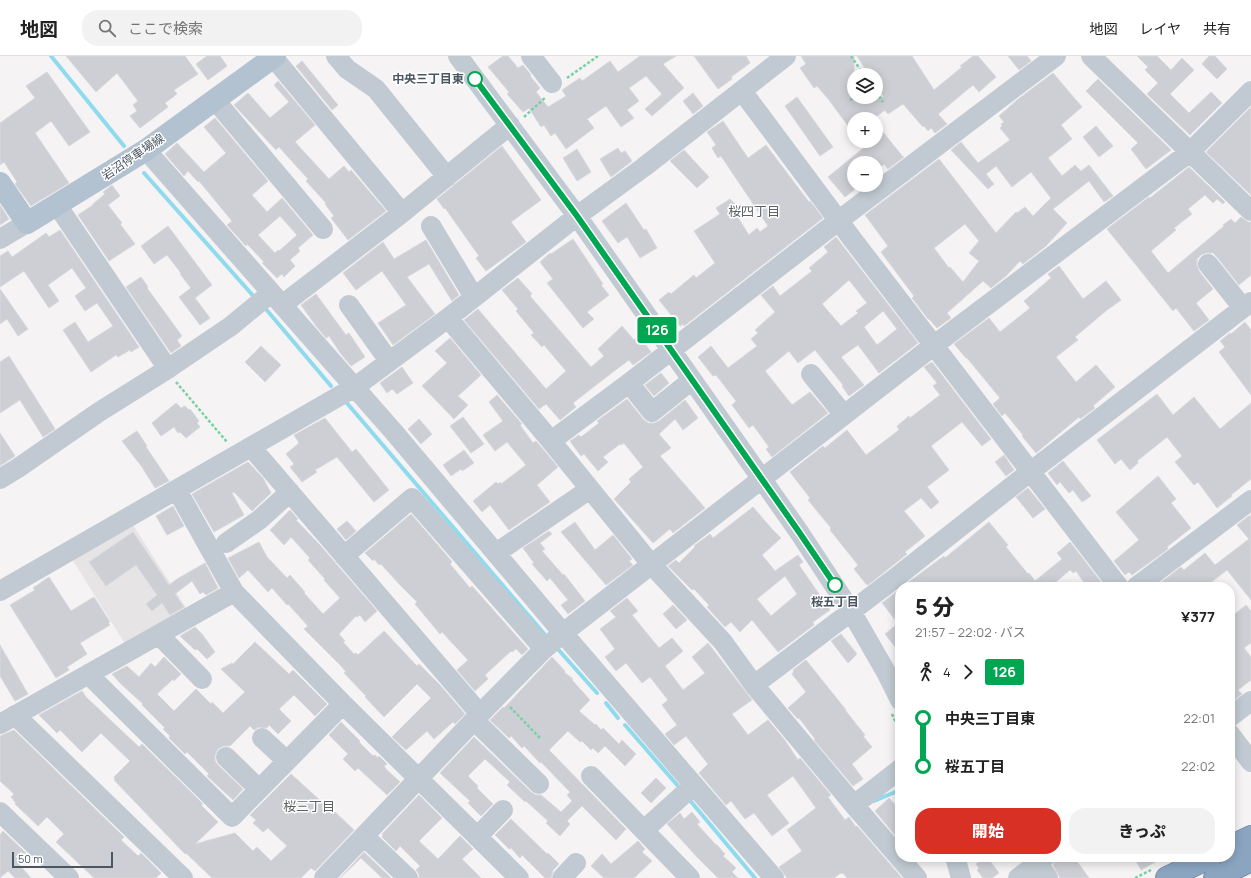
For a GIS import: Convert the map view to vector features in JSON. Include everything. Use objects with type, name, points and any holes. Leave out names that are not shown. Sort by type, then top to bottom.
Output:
[{"type":"highway","points":[[1235,845],[1251,837]]},
{"type":"highway","points":[[1215,878],[1251,860]]},
{"type":"highway","points":[[1167,878],[1200,862]]},
{"type":"main road","name":"岩沼停車場線","points":[[27,223],[146,150],[274,57]]},
{"type":"main road","points":[[0,183],[27,223]]},
{"type":"street","points":[[336,56],[347,69],[376,89],[447,176]]},
{"type":"street","points":[[458,56],[577,216],[799,532],[851,610],[895,690]]},
{"type":"street","points":[[531,56],[552,83]]},
{"type":"street","points":[[0,591],[355,387],[448,318],[577,216],[644,167],[786,56]]},
{"type":"street","points":[[551,441],[1056,56]]},
{"type":"street","points":[[1092,56],[1190,152],[1250,207]]},
{"type":"street","points":[[274,57],[402,213]]},
{"type":"street","points":[[742,91],[838,221],[1115,582]]},
{"type":"street","points":[[324,878],[477,717],[544,649],[651,564],[933,346],[1190,152],[1251,91]]},
{"type":"street","points":[[215,100],[323,229]]},
{"type":"street","points":[[0,478],[18,468],[99,412],[237,322],[277,299],[402,213],[510,126]]},
{"type":"street","points":[[146,150],[355,387],[563,633],[774,878]]},
{"type":"street","points":[[57,205],[167,369]]},
{"type":"street","points":[[0,238],[27,223]]},
{"type":"street","points":[[431,226],[474,297]]},
{"type":"street","points":[[754,685],[851,610],[894,579],[1247,305],[1208,264]]},
{"type":"street","points":[[349,305],[389,361]]},
{"type":"street","points":[[448,318],[651,564],[723,642],[754,685],[895,853]]},
{"type":"street","points":[[811,374],[844,416]]},
{"type":"street","points":[[629,383],[652,412],[692,380]]},
{"type":"street","points":[[244,451],[290,492],[477,717],[539,784]]},
{"type":"street","points":[[496,554],[590,489]]},
{"type":"street","points":[[177,490],[234,592],[343,704],[519,878]]},
{"type":"street","points":[[226,543],[259,520],[290,492]]},
{"type":"street","points":[[344,556],[412,498],[544,649]]},
{"type":"street","points":[[1143,582],[1251,500]]},
{"type":"street","points":[[183,878],[8,720],[234,592]]},
{"type":"street","points":[[158,635],[202,679]]},
{"type":"street","points":[[88,674],[232,816],[343,704]]},
{"type":"street","points":[[1235,713],[1251,701]]},
{"type":"street","points":[[262,738],[287,761]]},
{"type":"street","points":[[1235,741],[1251,762]]},
{"type":"street","points":[[226,757],[259,789]]},
{"type":"street","points":[[854,805],[895,773]]},
{"type":"street","points":[[591,776],[690,878]]},
{"type":"street","points":[[644,830],[694,785]]},
{"type":"street","points":[[477,837],[503,810]]},
{"type":"street","points":[[0,812],[69,878]]},
{"type":"street","points":[[364,836],[408,878]]},
{"type":"street","points":[[903,862],[917,878]]},
{"type":"street","points":[[956,862],[961,878]]},
{"type":"street","points":[[562,878],[576,863]]},
{"type":"street","points":[[1018,878],[1041,864]]},
{"type":"path","points":[[851,56],[859,68]]},
{"type":"path","points":[[167,369],[244,451]]},
{"type":"path","points":[[498,696],[540,738]]},
{"type":"shaded area","points":[[133,525],[188,611],[127,647],[72,559]]},
{"type":"building","points":[[66,56],[185,56],[198,74],[174,90],[177,94],[165,103],[168,107],[140,128],[130,116],[137,111],[133,105],[138,101],[117,73],[96,92]]},
{"type":"building","points":[[207,56],[220,56],[227,66],[208,80],[196,64]]},
{"type":"building","points":[[503,56],[508,56],[518,68],[523,65],[540,88],[536,92],[548,107],[566,96],[562,90],[580,78],[582,81],[610,61],[618,72],[640,56],[676,56],[663,64],[684,88],[652,116],[645,109],[662,94],[646,76],[629,88],[639,101],[627,110],[634,118],[621,127],[606,106],[587,119],[594,128],[566,149],[555,133],[551,136],[544,125],[541,127],[529,108],[523,112],[507,94],[509,92],[488,67]]},
{"type":"building","points":[[694,56],[746,56],[750,63],[718,89]]},
{"type":"building","points":[[801,56],[854,56],[854,68],[847,68],[847,104],[883,104],[883,68],[865,68],[857,56],[912,56],[934,90],[973,56],[978,56],[996,77],[979,92],[973,85],[938,114],[947,124],[935,133],[931,128],[928,131],[924,126],[923,127],[903,104],[888,114],[885,110],[882,112],[847,112],[847,124],[817,86],[814,88],[800,68],[806,64]]},
{"type":"building","points":[[1008,56],[1027,56],[1031,61],[1019,70]]},
{"type":"building","points":[[1137,56],[1157,56],[1171,70],[1182,58],[1194,70],[1170,94],[1189,113],[1211,92],[1222,103],[1190,135],[1147,94],[1158,83],[1145,70],[1148,67]]},
{"type":"building","points":[[1209,56],[1215,56],[1227,69],[1217,79],[1202,64]]},
{"type":"building","points":[[302,61],[338,105],[332,110],[296,66]]},
{"type":"building","points":[[47,72],[90,132],[69,146],[51,121],[35,133],[69,183],[31,206],[15,184],[17,182],[4,162],[0,165],[0,123],[35,98],[26,86]]},
{"type":"building","points":[[1053,73],[1082,107],[1061,125],[1072,139],[1048,158],[1062,176],[1075,165],[1081,171],[1089,165],[1113,196],[1104,202],[1089,181],[1053,209],[1067,223],[1046,246],[1023,264],[1020,261],[1006,276],[991,288],[983,281],[947,313],[951,318],[937,328],[912,298],[914,296],[881,252],[888,246],[865,215],[939,159],[996,233],[1016,212],[1017,213],[1025,207],[1033,216],[1051,198],[1031,172],[1012,187],[996,166],[986,174],[994,184],[988,189],[951,150],[961,142],[978,163],[1010,140],[1000,128],[1002,126],[1001,124],[1004,122],[999,116],[1017,100]],"holes":[[[965,224],[979,241],[969,253],[979,261],[963,282],[950,267],[949,268],[934,248]]]},
{"type":"building","points":[[1098,79],[1171,150],[1146,169],[1131,149],[1138,143],[1086,91]]},
{"type":"building","points":[[278,81],[315,125],[295,142],[329,179],[344,166],[349,172],[351,170],[386,211],[348,240],[331,218],[334,216],[325,204],[326,203],[306,181],[308,179],[279,147],[276,150],[234,105],[248,93],[270,118],[289,102],[274,85]]},
{"type":"building","points":[[693,93],[703,106],[693,114],[683,101]]},
{"type":"building","points":[[797,97],[833,147],[820,156],[785,106]]},
{"type":"building","points":[[1251,107],[1251,195],[1206,152]]},
{"type":"building","points":[[215,118],[268,181],[252,195],[267,212],[282,198],[313,235],[298,248],[300,251],[290,260],[295,266],[284,277],[282,274],[277,278],[262,263],[264,262],[247,244],[246,246],[227,225],[232,221],[199,181],[198,182],[188,171],[184,176],[165,154],[177,143],[204,172],[226,153],[204,127]],"holes":[[[280,216],[297,235],[275,253],[258,235]]]},
{"type":"building","points":[[723,121],[748,158],[766,145],[823,218],[684,326],[683,324],[680,326],[659,300],[669,292],[671,294],[694,275],[696,278],[715,263],[694,231],[720,214],[716,208],[730,199],[743,212],[737,216],[749,235],[757,228],[760,232],[768,226],[721,156],[718,158],[712,148],[716,145],[707,132]]},
{"type":"building","points":[[1096,126],[1113,146],[1099,157],[1083,137]]},
{"type":"building","points":[[883,132],[904,157],[888,169],[884,164],[883,165],[883,156],[854,156],[863,148],[883,148]]},
{"type":"building","points":[[502,146],[541,200],[511,222],[526,242],[486,271],[476,258],[479,256],[437,199]]},
{"type":"building","points":[[618,148],[621,153],[625,151],[632,161],[611,177],[600,159]]},
{"type":"building","points":[[577,149],[591,172],[577,181],[563,158]]},
{"type":"building","points":[[684,150],[709,177],[697,188],[670,161]]},
{"type":"building","points":[[847,161],[847,192],[851,192],[845,197],[828,177]]},
{"type":"building","points":[[1189,167],[1225,202],[1223,204],[1217,199],[1213,203],[1205,195],[1188,209],[1192,214],[1174,228],[1176,230],[1151,251],[1168,273],[1231,219],[1235,223],[1241,217],[1248,222],[1251,222],[1251,275],[1239,285],[1213,253],[1206,253],[1197,259],[1199,271],[1213,289],[1196,303],[1209,320],[1194,331],[1176,308],[1173,311],[1107,229],[1149,197],[1150,198]]},
{"type":"building","points":[[112,185],[120,196],[108,205],[122,223],[120,224],[135,244],[109,261],[78,215],[93,205],[105,194],[103,192]]},
{"type":"building","points":[[626,203],[644,230],[646,229],[657,248],[640,258],[627,237],[618,243],[602,221]]},
{"type":"building","points":[[0,205],[9,219],[0,225]]},
{"type":"building","points":[[168,226],[212,285],[195,298],[210,318],[200,325],[179,297],[191,288],[180,274],[181,273],[167,255],[154,264],[141,246]]},
{"type":"building","points":[[60,230],[139,347],[118,357],[116,355],[91,372],[63,330],[75,322],[88,342],[113,326],[97,303],[85,311],[75,296],[86,288],[72,268],[48,285],[59,301],[49,308],[24,271],[0,287],[0,256],[8,251],[12,257],[46,233],[49,237]]},
{"type":"building","points":[[836,237],[918,343],[879,373],[858,345],[841,357],[864,385],[849,396],[842,386],[843,385],[815,350],[798,363],[789,351],[765,371],[792,405],[810,392],[828,413],[772,457],[766,449],[769,447],[753,425],[749,428],[732,405],[736,401],[716,375],[713,376],[698,357],[711,346],[728,368],[757,346],[751,339],[758,333],[755,330],[775,312],[761,295],[773,286],[780,296],[812,271],[809,268],[828,252],[824,247]],"holes":[[[849,280],[867,303],[856,311],[858,313],[841,326],[822,304]],[[883,311],[897,329],[877,345],[864,327]]]},
{"type":"building","points":[[573,239],[603,284],[601,285],[609,295],[587,312],[594,319],[583,328],[547,283],[553,279],[540,262],[550,253],[551,254]]},
{"type":"building","points":[[426,240],[459,295],[452,301],[429,264],[407,277],[435,314],[393,345],[378,323],[406,305],[382,271],[356,290],[343,273],[383,242],[394,259]]},
{"type":"building","points":[[1059,266],[1083,299],[1106,281],[1121,300],[1075,337],[1078,340],[1056,357],[1076,382],[1096,365],[1115,387],[1093,406],[1095,408],[1080,419],[1079,417],[1036,453],[1005,413],[1002,416],[993,404],[1000,398],[954,344],[989,318],[1000,332],[1030,308],[1024,301],[1051,278],[1048,274]]},
{"type":"building","points":[[141,277],[148,287],[147,288],[182,336],[177,340],[181,346],[171,353],[126,287]]},
{"type":"building","points":[[518,278],[532,294],[530,296],[591,367],[604,356],[598,349],[622,326],[634,340],[639,336],[651,352],[633,365],[629,360],[573,403],[576,407],[560,420],[546,404],[539,409],[464,320],[478,309],[546,389],[566,371],[544,345],[542,347],[531,335],[534,333],[516,311],[518,309],[502,290]]},
{"type":"building","points":[[0,289],[28,329],[18,336],[7,319],[0,324]]},
{"type":"building","points":[[316,294],[346,335],[349,333],[365,357],[351,366],[329,336],[326,338],[301,305]]},
{"type":"building","points":[[1245,322],[1251,330],[1251,395],[1219,352],[1225,347],[1220,341]]},
{"type":"building","points":[[450,338],[481,375],[458,396],[468,405],[454,419],[422,386],[447,363],[435,351]]},
{"type":"building","points":[[261,346],[281,365],[265,382],[245,362]]},
{"type":"building","points":[[9,356],[55,429],[43,437],[20,400],[0,413],[0,362]]},
{"type":"building","points":[[932,362],[991,439],[982,446],[962,422],[931,446],[949,470],[927,487],[939,502],[931,509],[921,498],[904,511],[925,536],[905,552],[907,554],[868,585],[854,569],[858,565],[808,500],[810,498],[790,472],[823,446],[825,448],[847,430],[866,455],[899,430],[897,426],[940,395],[933,386],[937,383],[924,367]]},
{"type":"building","points":[[402,367],[413,383],[397,394],[392,389],[387,393],[380,383]]},
{"type":"building","points":[[661,373],[669,383],[654,396],[645,385]]},
{"type":"building","points":[[1157,394],[1173,415],[1194,397],[1220,429],[1251,403],[1251,479],[1217,508],[1198,482],[1194,485],[1175,462],[1182,456],[1167,437],[1137,461],[1138,463],[1130,470],[1121,459],[1115,464],[1097,440]]},
{"type":"building","points":[[497,395],[522,424],[520,425],[533,443],[536,441],[558,467],[537,485],[550,502],[509,530],[490,505],[482,512],[473,501],[496,482],[498,484],[500,482],[501,484],[526,465],[507,442],[495,451],[483,435],[503,421],[489,402]]},
{"type":"building","points":[[627,399],[648,423],[659,421],[685,400],[698,418],[683,430],[675,419],[659,434],[671,448],[660,456],[705,508],[673,533],[670,529],[653,543],[614,499],[631,482],[629,479],[643,467],[624,443],[621,445],[620,444],[603,457],[608,462],[598,471],[584,454],[581,456],[570,441],[579,435],[581,437],[599,423],[597,421]]},
{"type":"building","points":[[176,403],[181,408],[185,406],[189,410],[190,409],[199,421],[197,423],[200,427],[186,438],[180,432],[178,433],[174,427],[161,436],[152,423]]},
{"type":"building","points":[[463,417],[484,444],[471,453],[450,426]]},
{"type":"building","points":[[325,418],[352,452],[356,449],[389,490],[374,502],[337,457],[315,470],[317,472],[302,482],[290,467],[294,464],[286,454],[299,443],[294,435]]},
{"type":"building","points":[[419,419],[432,434],[421,444],[408,429]]},
{"type":"building","points":[[137,431],[169,481],[155,488],[142,467],[122,441]]},
{"type":"building","points":[[0,433],[15,456],[0,466]]},
{"type":"building","points":[[464,450],[474,463],[451,476],[443,465]]},
{"type":"building","points":[[1004,455],[1014,470],[1006,476],[995,462]]},
{"type":"building","points":[[1063,461],[1091,496],[1082,502],[1073,490],[1069,493],[1060,482],[1057,485],[1048,473]]},
{"type":"building","points":[[248,462],[263,478],[271,493],[252,511],[234,492],[232,493],[244,515],[214,532],[192,494]]},
{"type":"building","points":[[1158,476],[1176,499],[1171,503],[1191,528],[1167,547],[1168,549],[1132,575],[1129,572],[1125,575],[1114,561],[1139,540],[1116,512]]},
{"type":"building","points":[[1028,488],[1045,509],[1033,518],[1016,497]]},
{"type":"building","points":[[173,506],[184,526],[167,535],[156,516]]},
{"type":"building","points":[[753,507],[781,538],[762,555],[775,571],[798,555],[803,562],[799,565],[830,610],[813,622],[814,625],[778,652],[752,620],[740,632],[731,622],[725,627],[707,607],[709,605],[694,589],[692,590],[668,566],[676,560],[679,563],[695,547],[694,546],[710,534],[713,538]],"holes":[[[785,576],[797,594],[771,616],[757,599]]]},
{"type":"building","points":[[290,510],[298,519],[296,520],[319,544],[377,611],[365,622],[360,615],[357,617],[356,616],[339,634],[345,641],[343,642],[354,654],[356,653],[358,655],[384,631],[417,666],[419,664],[440,685],[465,714],[455,724],[453,722],[434,739],[427,731],[406,750],[392,737],[431,698],[417,684],[384,717],[344,673],[346,672],[342,667],[304,629],[308,626],[272,588],[268,592],[248,570],[239,578],[228,558],[259,542],[267,557],[287,578],[290,575],[323,614],[340,598],[308,560],[310,558],[291,537],[284,545],[270,530]]},
{"type":"building","points":[[411,514],[449,558],[452,562],[450,564],[470,588],[472,586],[528,649],[522,655],[516,649],[512,652],[511,651],[485,675],[488,679],[475,691],[457,670],[468,660],[442,632],[440,634],[415,604],[417,602],[381,564],[379,565],[374,559],[373,561],[365,553]]},
{"type":"building","points":[[1250,515],[1251,600],[1227,570],[1211,582],[1162,582],[1181,567],[1184,570],[1205,553],[1215,565],[1249,539],[1237,525]]},
{"type":"building","points":[[347,521],[356,531],[346,540],[337,529]]},
{"type":"building","points":[[575,522],[595,550],[613,535],[632,559],[629,561],[633,565],[606,585],[561,532]]},
{"type":"building","points":[[989,522],[1008,545],[1006,547],[1035,581],[1062,559],[1057,553],[1070,542],[1101,582],[1084,582],[1076,571],[1073,573],[1070,570],[1056,582],[909,582],[944,556],[945,558]]},
{"type":"building","points":[[549,531],[552,534],[540,543],[545,549],[542,551],[563,575],[564,574],[585,601],[568,614],[561,605],[568,600],[550,578],[547,581],[532,564],[534,563],[523,548]]},
{"type":"building","points":[[133,532],[169,585],[205,563],[218,588],[206,595],[203,592],[200,594],[192,581],[175,594],[184,607],[170,615],[162,603],[152,611],[146,604],[157,595],[136,565],[106,586],[89,562]]},
{"type":"building","points":[[49,577],[71,611],[94,597],[110,622],[108,623],[110,625],[80,643],[87,654],[67,667],[69,670],[56,678],[10,605],[35,590],[33,588]]},
{"type":"building","points":[[895,593],[895,620],[882,603]]},
{"type":"building","points":[[627,598],[638,611],[632,615],[659,648],[672,638],[683,651],[665,666],[683,690],[705,673],[692,657],[708,643],[752,700],[732,714],[748,735],[768,720],[784,739],[798,760],[800,758],[831,795],[828,797],[845,820],[849,817],[856,827],[857,826],[902,878],[847,878],[843,873],[841,873],[834,878],[787,878],[779,867],[802,851],[787,830],[816,808],[793,776],[767,795],[789,823],[772,836],[754,813],[745,819],[731,801],[726,805],[699,773],[708,764],[686,736],[674,745],[665,734],[677,725],[662,705],[668,700],[650,677],[642,683],[626,663],[616,671],[605,657],[615,649],[600,629],[616,617],[610,611]]},
{"type":"building","points":[[673,605],[687,620],[676,629],[663,614]]},
{"type":"building","points":[[1246,605],[1251,611],[1251,643],[1244,648],[1251,657],[1251,680],[1238,690],[1242,694],[1235,699],[1235,614]]},
{"type":"building","points":[[895,626],[895,647],[885,634]]},
{"type":"building","points":[[195,627],[215,652],[207,659],[180,636]]},
{"type":"building","points":[[841,634],[857,654],[848,663],[831,641]]},
{"type":"building","points":[[255,642],[289,674],[293,670],[327,704],[315,716],[294,695],[279,709],[291,721],[278,734],[269,725],[267,728],[259,727],[254,730],[250,726],[230,746],[223,746],[218,749],[215,755],[215,761],[243,789],[233,800],[207,776],[209,774],[187,752],[185,754],[169,738],[170,736],[163,729],[165,728],[112,674],[127,666],[139,677],[151,663],[155,667],[164,657],[181,674],[174,681],[173,679],[157,694],[174,711],[196,689],[211,704],[212,702],[223,713],[245,692],[221,669],[232,663],[233,664]]},
{"type":"building","points":[[0,645],[28,694],[15,701],[0,676]]},
{"type":"building","points":[[552,657],[590,700],[579,711],[595,725],[596,724],[601,730],[603,728],[619,744],[622,740],[636,754],[625,766],[605,746],[598,753],[593,748],[591,750],[582,741],[580,742],[568,731],[549,750],[626,829],[616,840],[582,806],[567,821],[570,824],[560,836],[546,823],[548,821],[507,785],[510,782],[485,759],[468,776],[478,786],[477,788],[493,804],[481,816],[468,803],[470,801],[440,773],[474,737],[531,792],[536,795],[541,795],[561,812],[572,801],[567,795],[570,792],[541,762],[540,763],[524,746],[522,748],[511,736],[509,738],[490,720],[503,707],[504,708]]},
{"type":"building","points":[[806,660],[865,735],[863,736],[872,747],[852,764],[863,779],[853,786],[814,740],[815,739],[799,718],[798,719],[788,708],[806,692],[792,674],[794,671],[793,670]]},
{"type":"building","points":[[82,691],[86,697],[139,747],[142,744],[203,804],[201,805],[218,822],[195,844],[235,833],[253,851],[257,847],[271,861],[287,846],[268,828],[263,832],[253,823],[256,820],[250,815],[291,774],[354,830],[315,871],[311,868],[301,878],[212,878],[186,853],[185,854],[114,780],[114,777],[130,761],[101,733],[82,752],[60,730],[57,733],[39,715]]},
{"type":"building","points":[[341,722],[373,756],[375,755],[378,758],[379,756],[387,764],[384,766],[386,769],[400,782],[387,795],[358,768],[355,771],[343,759],[348,754],[329,735]]},
{"type":"building","points":[[14,730],[124,837],[121,840],[138,856],[141,853],[161,873],[156,878],[94,878],[56,842],[64,834],[47,817],[38,826],[15,804],[16,803],[11,797],[14,794],[0,781],[0,736]]},
{"type":"building","points":[[656,778],[666,788],[651,803],[641,793]]},
{"type":"building","points":[[419,795],[442,818],[419,841],[438,859],[460,836],[473,849],[462,859],[481,878],[419,878],[419,874],[416,870],[420,866],[400,846],[396,851],[382,837],[382,834]]},
{"type":"building","points":[[889,798],[895,805],[895,835],[875,811]]},
{"type":"building","points":[[692,812],[700,822],[697,824],[725,854],[723,856],[736,868],[732,872],[738,878],[718,878],[667,824],[680,813],[684,819]]},
{"type":"building","points":[[511,819],[559,864],[553,870],[551,878],[545,878],[522,855],[520,858],[511,848],[509,849],[495,835]]},
{"type":"building","points":[[3,831],[26,853],[17,862],[31,878],[15,878],[8,871],[0,878],[0,835]]},
{"type":"building","points":[[638,841],[645,849],[642,852],[652,861],[634,878],[604,878],[591,866],[602,854],[611,864]]},
{"type":"building","points":[[364,852],[391,878],[382,878],[361,858],[340,878]]},
{"type":"building","points":[[979,862],[991,862],[999,873],[992,878],[983,878],[977,870],[979,868],[976,864]]},
{"type":"building","points":[[1054,862],[1078,862],[1089,878],[1060,878],[1053,865]]},
{"type":"building","points":[[1137,862],[1155,862],[1141,870]]},
{"type":"waterway","points":[[51,56],[124,146]]},
{"type":"waterway","points":[[144,173],[256,299]]},
{"type":"waterway","points":[[265,308],[331,386]]},
{"type":"waterway","points":[[346,402],[546,636]]},
{"type":"waterway","points":[[556,647],[597,693]]},
{"type":"waterway","points":[[606,703],[618,718]]},
{"type":"waterway","points":[[625,725],[679,787]]},
{"type":"waterway","points":[[874,801],[895,792]]},
{"type":"waterway","points":[[688,798],[755,878]]},
{"type":"bus line","name":"126","points":[[475,79],[577,216],[835,585]]},
{"type":"place","name":"中央三丁目東","points":[[475,79]]},
{"type":"place","name":"桜五丁目","points":[[835,585]]},
{"type":"district","name":"桜四丁目","points":[[754,211]]},
{"type":"district","name":"桜三丁目","points":[[309,806]]}]
